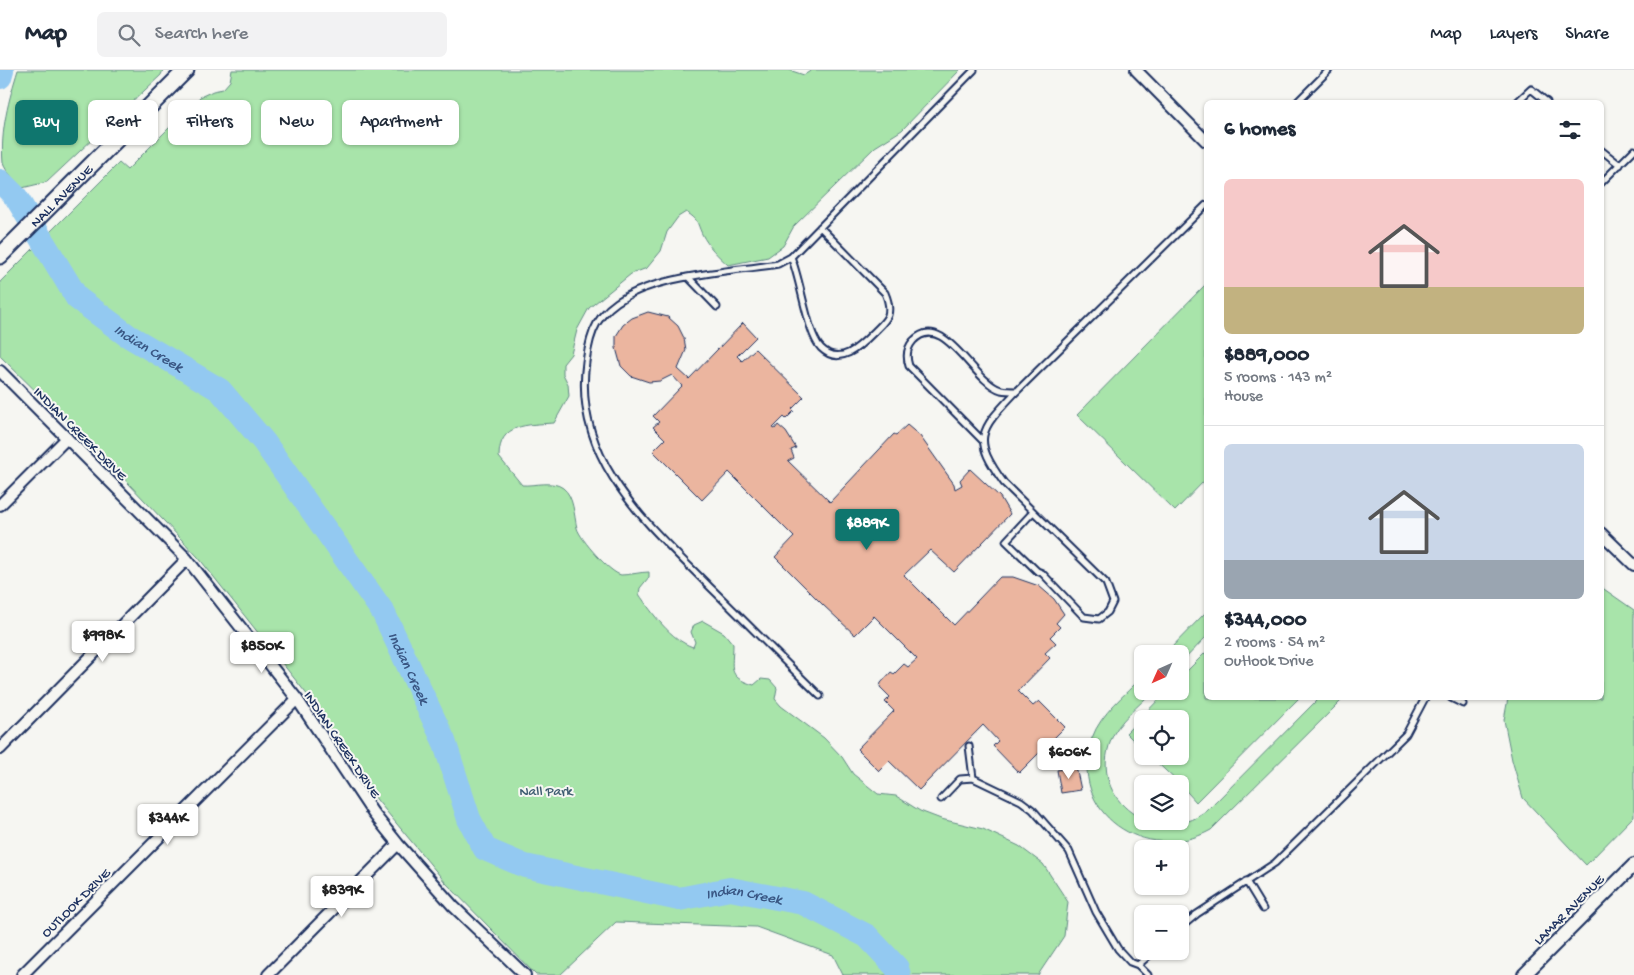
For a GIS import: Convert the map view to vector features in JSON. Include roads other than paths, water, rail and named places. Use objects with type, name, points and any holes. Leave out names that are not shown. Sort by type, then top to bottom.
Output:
[{"type":"main road","name":"NALL AVENUE","points":[[0,256],[186,70]]},
{"type":"street","points":[[1136,70],[1204,139]]},
{"type":"street","name":"INDIAN CREEK DRIVE","points":[[0,371],[187,559],[297,699],[373,813],[398,844],[454,906],[519,973]]},
{"type":"street","points":[[0,505],[67,438]]},
{"type":"street","points":[[1604,535],[1634,566]]},
{"type":"street","points":[[0,749],[187,559]]},
{"type":"street","name":"OUTLOOK DRIVE","points":[[22,975],[297,699]]},
{"type":"street","points":[[268,975],[398,844]]},
{"type":"street","name":"LAMAR AVENUE","points":[[1524,975],[1634,864]]},
{"type":"lane","points":[[820,696],[628,502],[607,469],[593,437],[584,406],[584,371],[589,338],[600,316],[626,296],[653,284],[778,264],[791,257],[974,70]]},
{"type":"lane","points":[[1299,100],[1329,70]]},
{"type":"lane","points":[[1519,100],[1531,89],[1544,100]]},
{"type":"lane","points":[[1604,180],[1634,150]]},
{"type":"lane","points":[[1604,152],[1620,165]]},
{"type":"lane","points":[[1033,512],[1006,541],[1037,571],[1042,573],[1084,617],[1099,619],[1108,612],[1113,602],[1106,583],[1004,483],[990,464],[983,441],[984,432],[989,420],[1017,391],[1204,207]]},
{"type":"lane","points":[[791,257],[799,275],[814,339],[822,349],[830,354],[844,356],[853,352],[886,319],[889,308],[888,300],[884,293],[820,227]]},
{"type":"lane","points":[[689,278],[716,307]]},
{"type":"lane","points":[[983,441],[909,366],[906,356],[911,343],[922,333],[932,331],[943,336],[985,380],[1000,390],[1017,391]]},
{"type":"lane","points":[[1189,921],[1275,863],[1406,734],[1424,700]]},
{"type":"lane","points":[[1455,700],[1463,704]]},
{"type":"lane","points":[[969,746],[973,778]]},
{"type":"lane","points":[[941,799],[960,780],[973,778],[1021,801],[1033,810],[1069,851],[1096,912],[1118,949],[1130,962],[1148,975]]},
{"type":"lane","points":[[1246,881],[1263,909]]},
{"type":"lane","points":[[1138,966],[1144,960]]},
{"type":"waterway","name":"Indian Creek","points":[[0,77],[2,70]]},
{"type":"waterway","name":"Indian Creek","points":[[0,181],[16,197],[77,298],[127,335],[220,390],[264,442],[383,612],[444,741],[469,819],[485,849],[525,866],[679,899],[730,889],[803,903],[867,936],[897,968],[899,975]]},
{"type":"park label","name":"Nall Park","points":[[546,790]]}]
